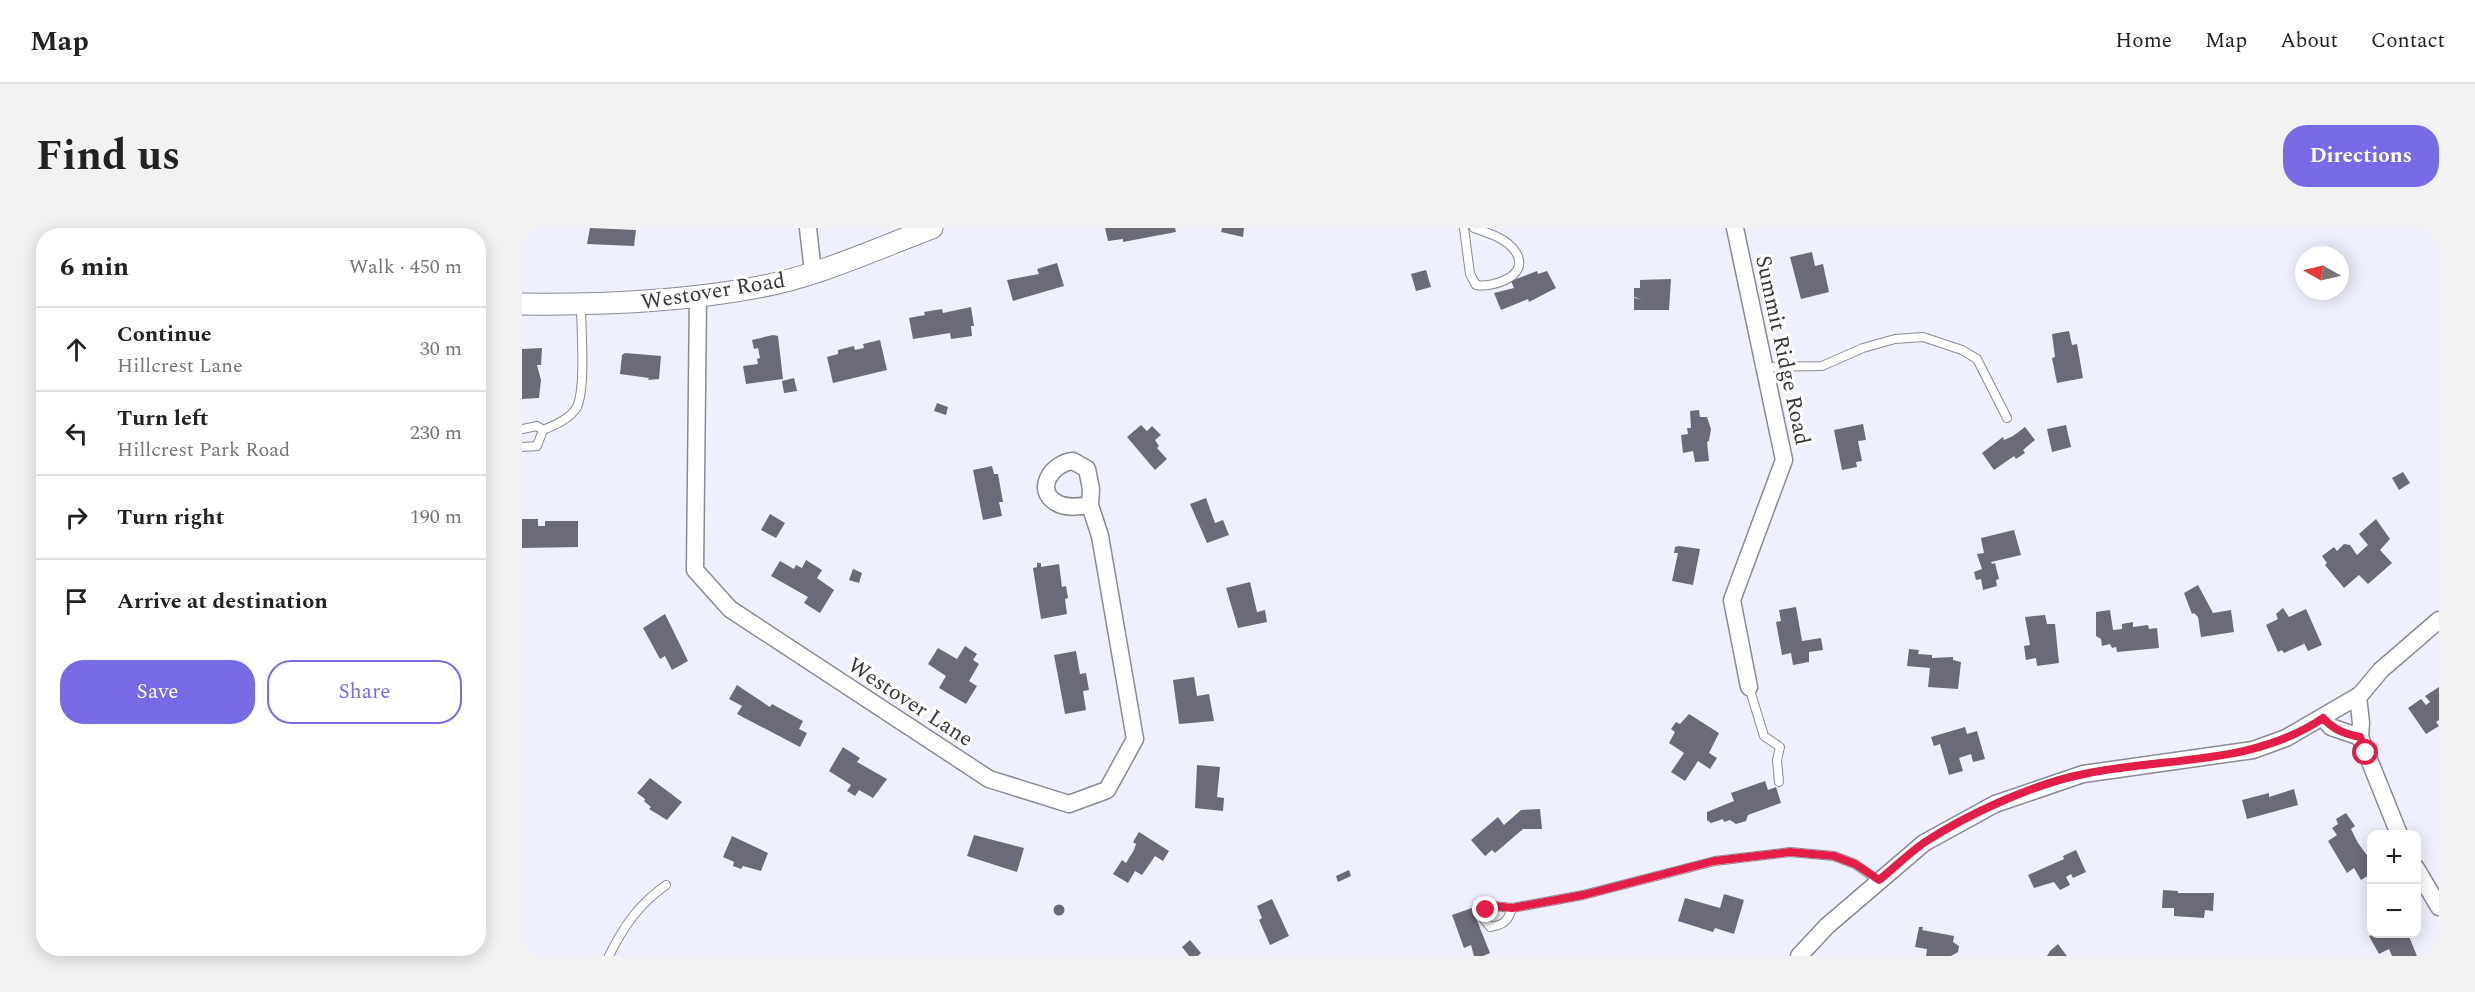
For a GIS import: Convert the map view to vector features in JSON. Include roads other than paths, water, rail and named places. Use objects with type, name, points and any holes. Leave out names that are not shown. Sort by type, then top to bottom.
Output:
[{"type":"street","points":[[807,228],[813,272]]},
{"type":"street","name":"Westover Road","points":[[522,304],[582,304],[699,296],[760,287],[813,272],[932,228]]},
{"type":"street","name":"Summit Ridge Road","points":[[1735,228],[1784,460],[1732,600],[1749,687]]},
{"type":"street","name":"Westover Lane","points":[[699,296],[695,570],[730,609],[989,779],[1069,804],[1107,790],[1135,739],[1100,536],[1090,505]]},
{"type":"street","points":[[1799,956],[1827,926],[1924,843],[1995,804],[2083,774],[2253,750],[2286,738],[2358,696],[2381,670],[2439,620]]},
{"type":"street","points":[[2358,696],[2360,737],[2397,830]]},
{"type":"street","points":[[2323,718],[2331,727],[2344,734],[2360,737]]},
{"type":"street","points":[[2421,877],[2439,908]]},
{"type":"lane","points":[[1464,228],[1470,274],[1476,285],[1497,285],[1512,276],[1518,266],[1519,258],[1514,249],[1504,240],[1474,228]]},
{"type":"lane","points":[[522,447],[537,446],[543,430],[566,419],[577,406],[581,387],[582,304]]},
{"type":"lane","points":[[1764,367],[1822,366],[1863,348],[1895,339],[1923,337],[1962,350],[1977,359],[2007,418]]},
{"type":"lane","points":[[522,429],[537,426],[543,430]]},
{"type":"lane","points":[[1749,687],[1764,736],[1780,747],[1777,760],[1779,782]]},
{"type":"lane","points":[[1512,908],[1583,895],[1714,861],[1790,852],[1834,856],[1855,864],[1879,880]]},
{"type":"lane","points":[[609,956],[629,919],[646,899],[666,885]]}]
